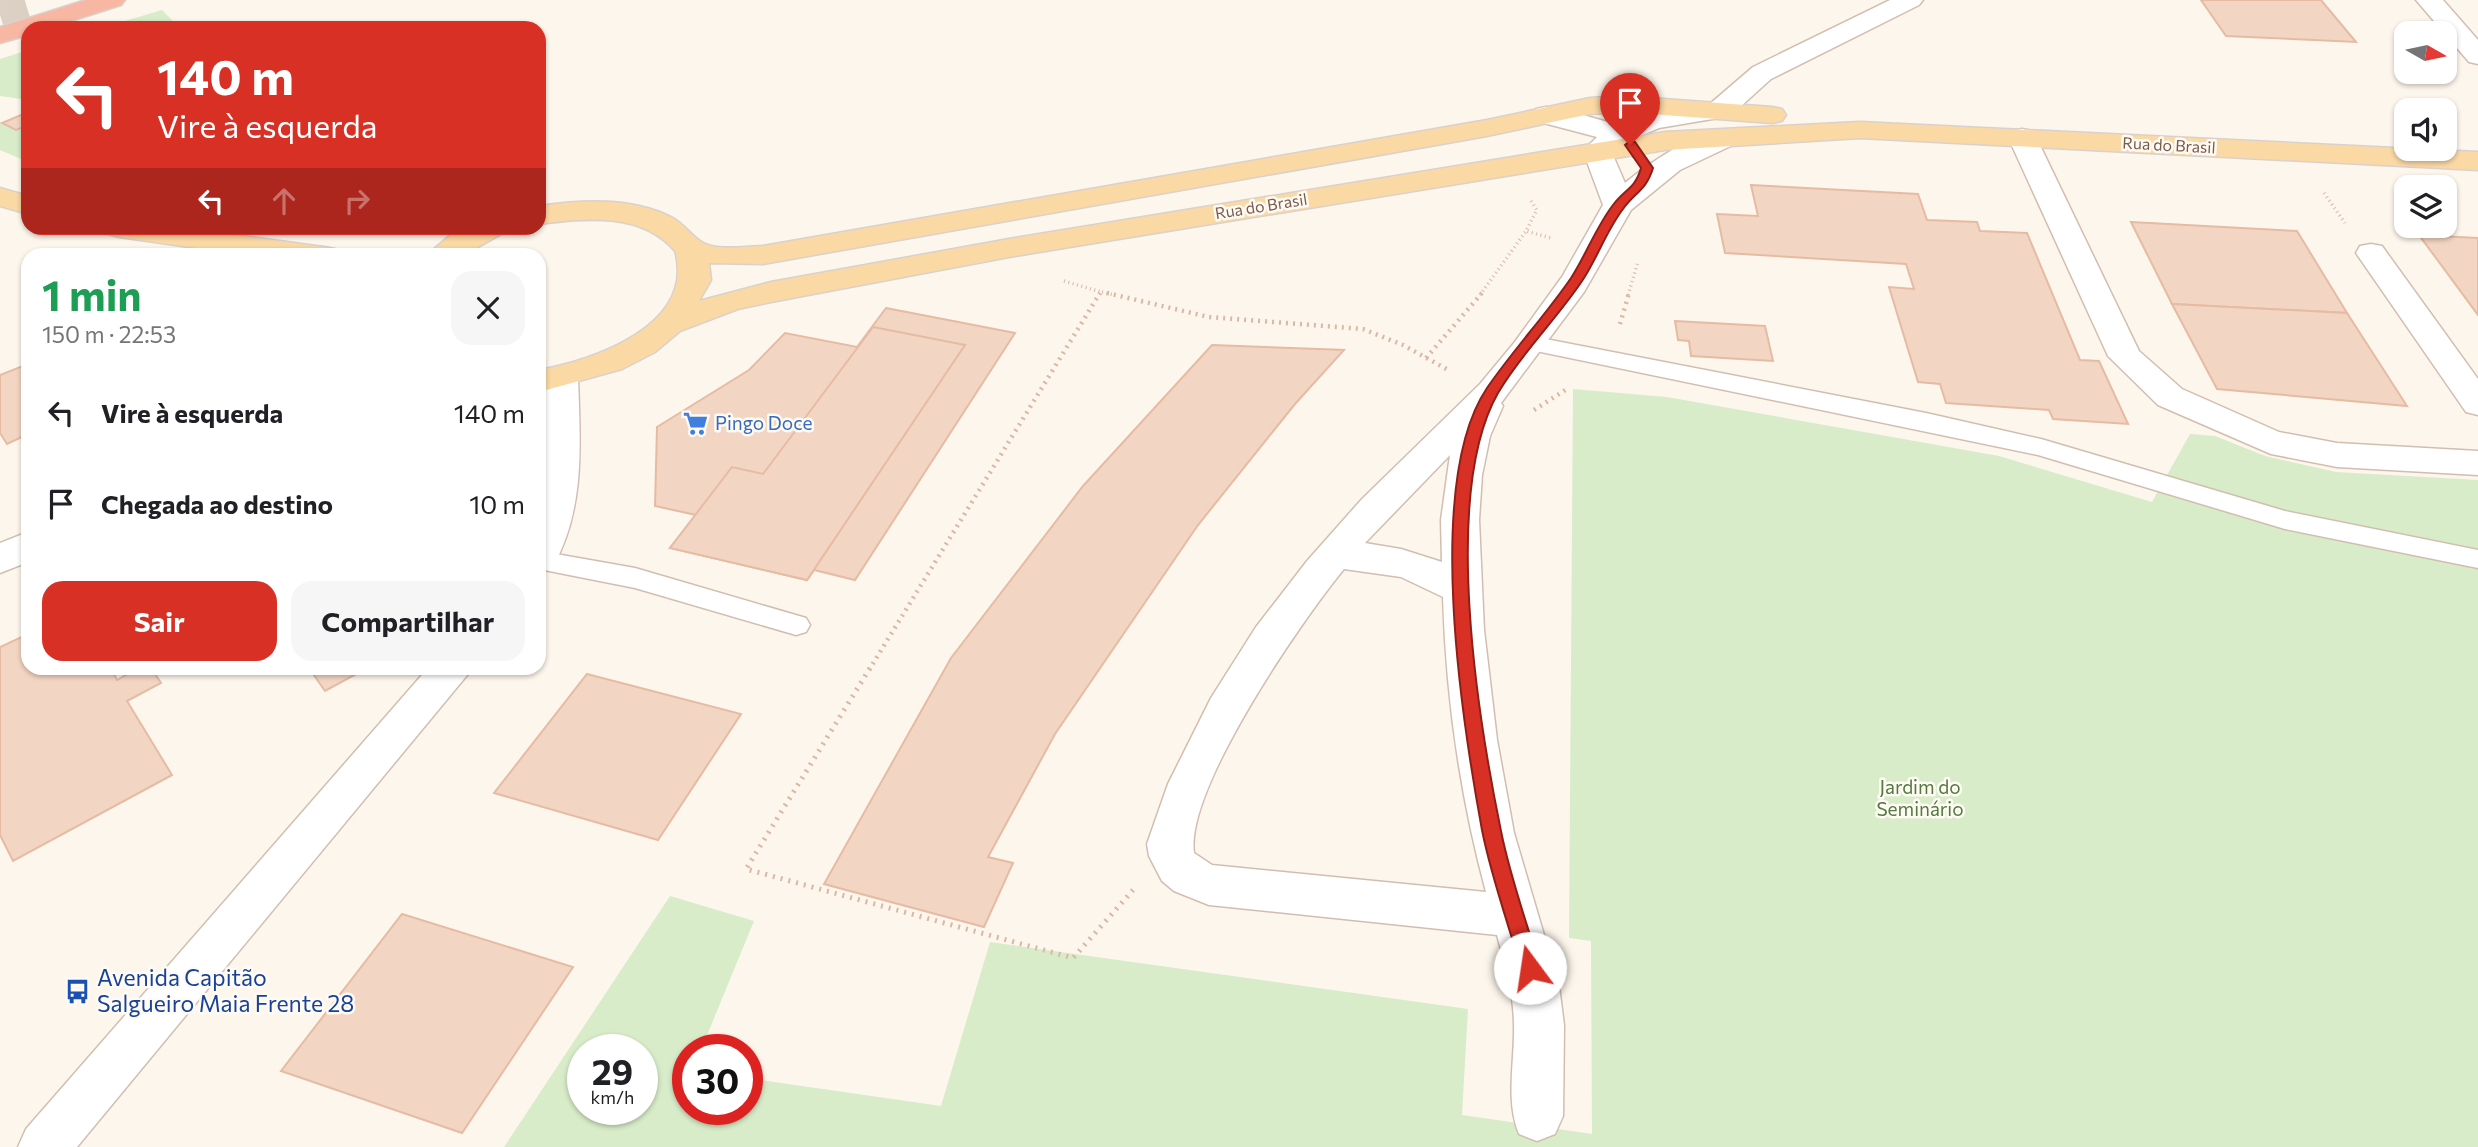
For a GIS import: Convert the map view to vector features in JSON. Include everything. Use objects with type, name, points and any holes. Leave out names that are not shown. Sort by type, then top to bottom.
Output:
[{"type":"highway","points":[[45,21],[112,0]]},
{"type":"highway","points":[[0,35],[21,28]]},
{"type":"main road","name":"Rua do Brasil","points":[[690,249],[712,255],[763,255],[1590,106],[1623,104],[1723,123],[2478,161]]},
{"type":"main road","name":"Rua do Brasil","points":[[668,324],[728,302],[771,292],[1009,248],[1510,165],[1723,123]]},
{"type":"main road","points":[[0,197],[21,203]]},
{"type":"main road","points":[[546,214],[573,209],[624,212],[664,225],[690,249],[695,280],[668,324],[637,347],[550,379]]},
{"type":"main road","points":[[170,235],[265,248]]},
{"type":"main road","points":[[452,248],[476,235]]},
{"type":"street","points":[[1517,916],[1209,886],[1181,874],[1172,863],[1169,850],[1171,833],[1204,750],[1242,683],[1284,620],[1375,508],[1492,391],[1530,343],[1595,249],[1618,206],[1642,184],[1693,149],[1723,123],[1762,73],[1910,0]]},
{"type":"street","points":[[2429,0],[2478,56]]},
{"type":"street","points":[[1546,115],[1587,123],[1647,168],[1642,184]]},
{"type":"street","points":[[2022,137],[2124,356],[2170,397],[2270,442],[2337,455],[2478,463]]},
{"type":"street","points":[[1615,144],[1603,171],[1615,189],[1618,206]]},
{"type":"street","points":[[2371,253],[2478,404]]},
{"type":"street","points":[[546,544],[553,529],[558,503],[561,465],[550,379]]},
{"type":"street","points":[[1492,391],[1472,436],[1464,475],[1460,520],[1461,589],[1468,679],[1485,797],[1498,859],[1517,916],[1535,986],[1539,1025],[1537,1116]]},
{"type":"street","points":[[0,559],[21,549]]},
{"type":"street","points":[[1335,555],[1406,562],[1433,571],[1461,589]]},
{"type":"street","points":[[44,1147],[447,675]]},
{"type":"lane","points":[[1530,343],[1926,421],[2041,447],[2285,520],[2478,559]]},
{"type":"lane","points":[[546,560],[635,578],[796,625]]},
{"type":"path","points":[[1426,358],[1466,315],[1526,231],[1537,210],[1510,165]]},
{"type":"path","points":[[2317,183],[2348,229],[2371,253]]},
{"type":"path","points":[[1526,231],[1639,260],[1619,328],[1644,346],[1639,366]]},
{"type":"path","points":[[1009,248],[1027,270],[1101,292],[1209,317],[1363,328],[1536,411],[1570,387]]},
{"type":"path","points":[[1101,292],[746,869],[1073,958],[1169,850]]},
{"type":"green space","points":[[162,10],[173,21],[125,21]]},
{"type":"green space","points":[[21,52],[21,99],[0,96],[0,59]]},
{"type":"green space","points":[[0,122],[16,130],[21,128],[21,159],[0,150]]},
{"type":"green space","name":"Jardim do Seminário","points":[[1573,389],[1667,397],[1999,456],[2152,502],[2190,434],[2215,436],[2265,456],[2336,472],[2478,480],[2478,1147],[504,1147],[567,1052],[567,1125],[658,1125],[658,1034],[579,1034],[670,896],[754,921],[708,1034],[672,1034],[672,1125],[763,1125],[763,1080],[941,1106],[990,942],[1468,1009],[1462,1115],[1592,1134],[1591,941],[1569,938]]},
{"type":"building","points":[[2201,0],[2321,0],[2356,42],[2226,36]]},
{"type":"building","points":[[21,115],[21,128],[16,130],[2,123]]},
{"type":"building","points":[[1751,185],[1918,194],[1927,220],[1977,222],[1980,231],[2027,233],[2080,360],[2099,361],[2128,424],[2053,419],[2049,410],[1946,403],[1940,384],[1918,382],[1889,287],[1914,289],[1906,264],[1725,253],[1717,214],[1758,216]]},
{"type":"building","points":[[2131,222],[2297,231],[2347,313],[2172,304]]},
{"type":"building","points":[[2421,238],[2478,238],[2478,315]]},
{"type":"building","points":[[2172,304],[2347,313],[2407,406],[2217,389]]},
{"type":"building","points":[[886,308],[1015,333],[855,580],[814,570],[807,580],[670,548],[696,515],[655,506],[657,427],[749,370],[785,333],[857,347]]},
{"type":"building","points":[[1675,321],[1765,326],[1773,361],[1691,356],[1689,341],[1678,340]]},
{"type":"building","points":[[873,327],[965,345],[807,580],[670,548],[732,467],[763,474]]},
{"type":"building","points":[[1212,345],[1344,350],[1295,404],[1198,525],[1055,734],[988,857],[1013,863],[984,927],[824,884],[951,658],[1083,486]]},
{"type":"building","points":[[21,367],[21,437],[7,444],[0,433],[0,375]]},
{"type":"building","points":[[21,637],[21,675],[114,675],[117,680],[126,675],[156,675],[161,683],[127,701],[172,775],[13,861],[0,835],[0,647]]},
{"type":"building","points":[[587,674],[741,714],[658,840],[494,793]]},
{"type":"building","points":[[314,675],[354,675],[325,691]]},
{"type":"building","points":[[402,914],[573,967],[462,1133],[281,1071]]},
{"type":"tunnel","points":[[0,15],[35,4]]},
{"type":"place","name":"Pingo Doce","points":[[695,423]]},
{"type":"place","name":"Avenida Capitão Salgueiro Maia Frente 28","points":[[77,991]]},
{"type":"route","points":[[1530,968],[1517,916],[1498,859],[1476,740],[1460,575],[1460,520],[1464,475],[1472,436],[1492,391],[1577,279],[1618,206],[1642,184],[1647,168],[1630,145]]}]
